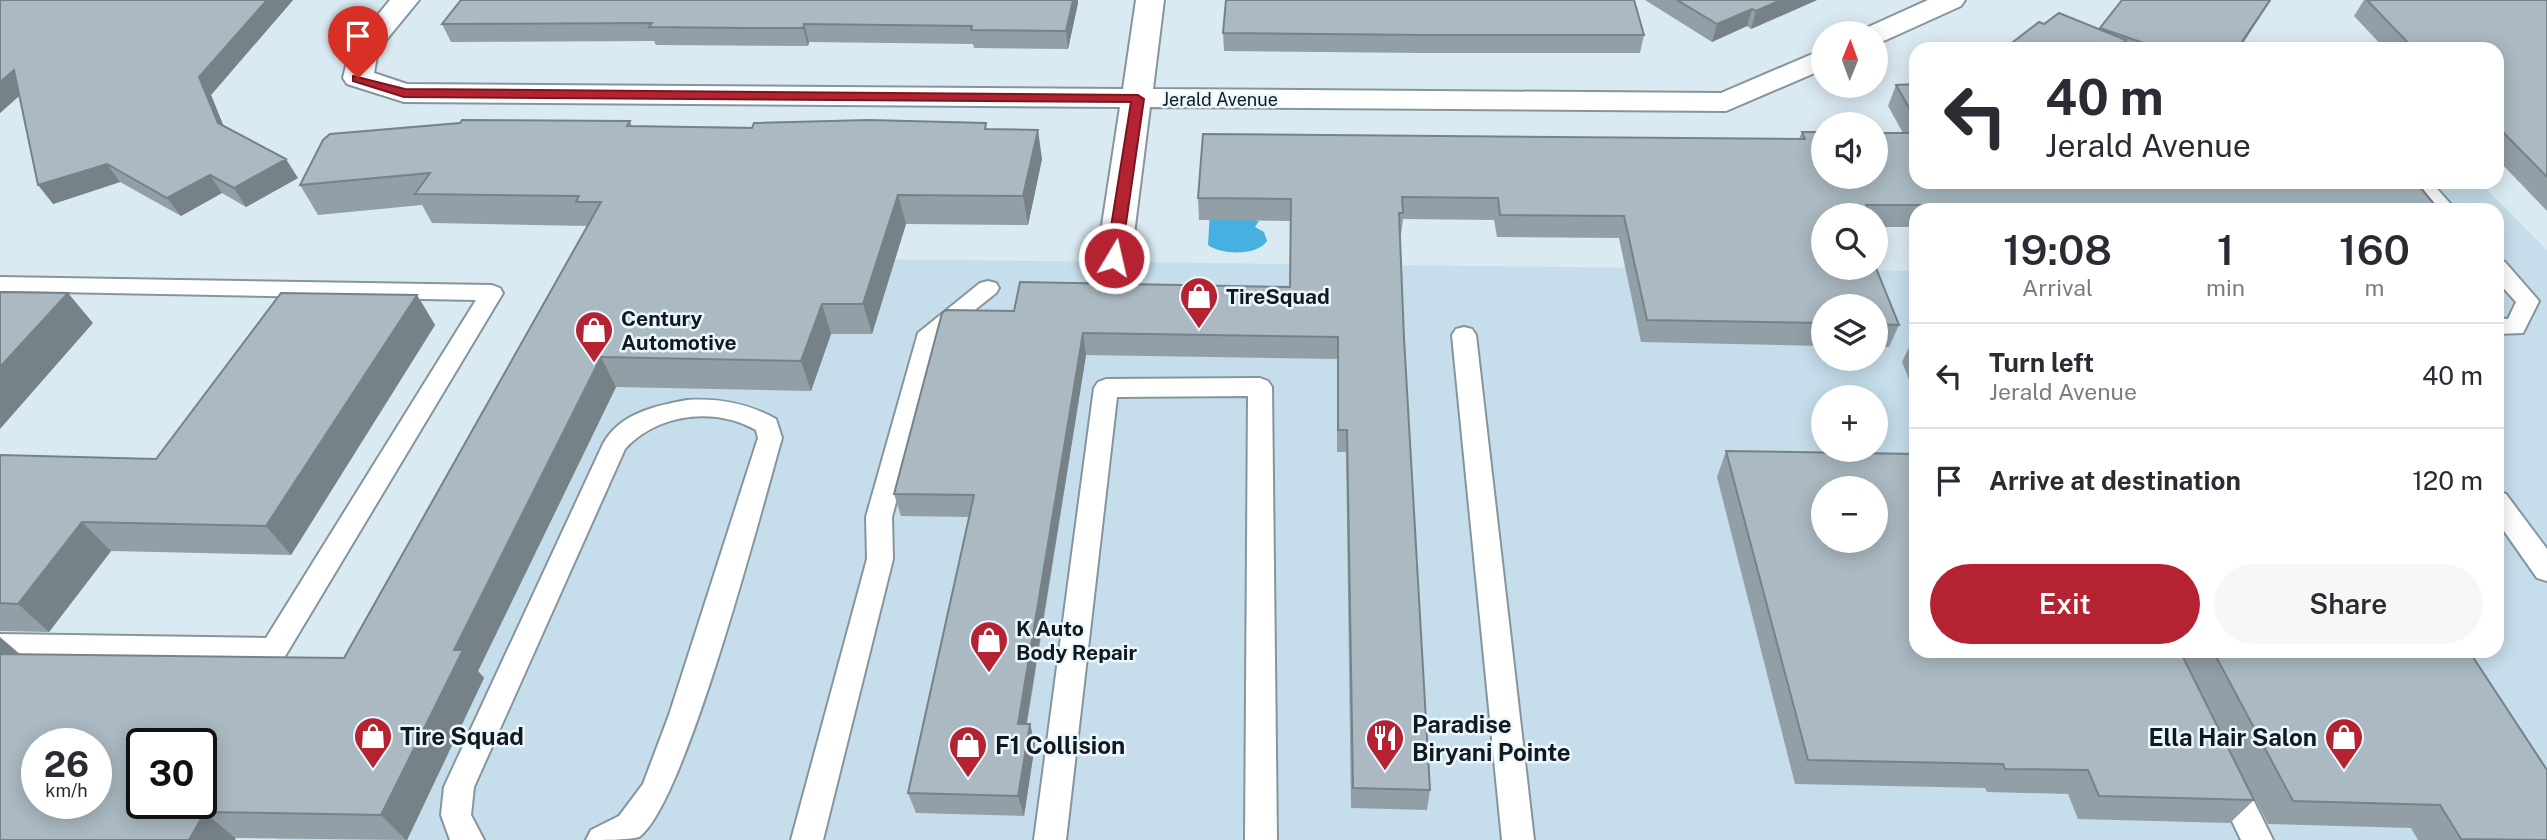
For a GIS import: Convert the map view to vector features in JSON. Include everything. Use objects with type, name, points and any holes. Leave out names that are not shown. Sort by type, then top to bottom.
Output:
[{"type":"street","name":"Jerald Avenue","points":[[405,0],[365,49],[358,78],[404,93],[1726,102],[1811,64]]},
{"type":"street","points":[[1114,258],[1150,0]]},
{"type":"street","points":[[1888,29],[1951,0]]},
{"type":"lane","points":[[2426,189],[2439,203]]},
{"type":"lane","points":[[2504,275],[2528,301],[2515,327],[2504,326]]},
{"type":"lane","points":[[0,284],[492,293],[274,650],[0,646]]},
{"type":"lane","points":[[807,840],[880,559],[878,517],[930,333],[988,288]]},
{"type":"lane","points":[[1464,335],[1518,840]]},
{"type":"lane","points":[[1049,840],[1106,388],[1261,387],[1261,840]]},
{"type":"lane","points":[[468,840],[460,830],[453,808],[459,787],[615,444],[631,427],[660,414],[709,410],[749,414],[767,425],[770,438],[684,715],[655,792],[630,826],[602,840]]},
{"type":"lane","points":[[2504,511],[2547,570]]},
{"type":"lane","points":[[2216,758],[2257,840]]},
{"type":"shaded area","points":[[2016,189],[2486,189],[2500,203],[2024,203]]},
{"type":"shaded area","points":[[2504,207],[2547,250],[2547,840],[277,840],[593,256],[1811,270],[1811,280],[1888,280],[1888,271],[1909,271],[1909,658],[2504,658]]},
{"type":"water","points":[[1210,210],[1259,221],[1255,227],[1264,232],[1267,241],[1256,249],[1239,252],[1222,251],[1208,245]]},
{"type":"building","points":[[0,0],[267,0],[199,77],[218,123],[286,159],[234,188],[210,175],[167,198],[107,164],[38,185],[14,70],[0,82]]},
{"type":"building","points":[[461,0],[1073,0],[1066,31],[971,30],[972,26],[804,24],[803,28],[744,28],[649,27],[652,23],[442,24]]},
{"type":"building","points":[[1226,0],[1634,0],[1644,35],[1223,33]]},
{"type":"building","points":[[1677,0],[1781,0],[1717,24]]},
{"type":"building","points":[[2122,0],[2270,0],[2242,42],[2141,42],[2100,28]]},
{"type":"building","points":[[2367,0],[2547,0],[2547,177],[2504,133],[2504,42],[2407,42]]},
{"type":"building","points":[[2059,13],[2126,40],[2013,42],[2039,22],[2044,24]]},
{"type":"building","points":[[1909,84],[1909,108],[1896,85]]},
{"type":"building","points":[[462,120],[630,121],[627,126],[752,128],[754,123],[869,120],[986,123],[985,129],[1038,130],[1023,196],[898,195],[863,304],[822,304],[801,361],[601,357],[454,650],[463,650],[381,815],[217,812],[217,728],[126,728],[126,819],[201,819],[189,840],[0,840],[0,654],[344,658],[601,202],[576,202],[579,196],[415,194],[430,173],[300,185],[323,140],[330,134],[460,123]]},
{"type":"building","points":[[1802,132],[1811,132],[1811,189],[1888,189],[1888,133],[1909,133],[1909,189],[2422,189],[2433,203],[1811,203],[1811,280],[1881,280],[1886,294],[1811,294],[1811,323],[1647,320],[1624,216],[1500,215],[1498,198],[1402,197],[1403,213],[1399,213],[1404,338],[1430,790],[1353,788],[1347,430],[1338,430],[1338,337],[1083,333],[1018,724],[1030,724],[1018,796],[908,793],[974,495],[894,494],[942,313],[946,310],[1014,311],[1020,282],[1290,287],[1291,199],[1198,198],[1203,134],[1805,139]]},
{"type":"building","points":[[0,292],[68,293],[0,367]]},
{"type":"building","points":[[281,293],[417,295],[266,526],[82,522],[18,604],[0,603],[0,455],[156,459]]},
{"type":"building","points":[[1888,298],[1899,325],[1888,325]]},
{"type":"building","points":[[1726,451],[1811,452],[1811,462],[1888,462],[1888,454],[1909,454],[1909,658],[2183,658],[2254,800],[2099,796],[2088,770],[2005,769],[2003,764],[1808,760]]},
{"type":"building","points":[[2217,658],[2474,658],[2547,770],[2547,840],[2461,839],[2440,805],[2293,801]]},
{"type":"place","name":"TireSquad","points":[[1199,330]]},
{"type":"place","name":"Century Automotive","points":[[594,364]]},
{"type":"place","name":"K Auto Body Repair","points":[[989,674]]},
{"type":"place","name":"Tire Squad","points":[[373,770]]},
{"type":"place","name":"Ella Hair Salon","points":[[2344,771]]},
{"type":"place","name":"Paradise Biryani Pointe","points":[[1385,772]]},
{"type":"place","name":"F1 Collision","points":[[968,779]]},
{"type":"route","points":[[358,78],[404,93],[1138,99],[1114,258]]}]
